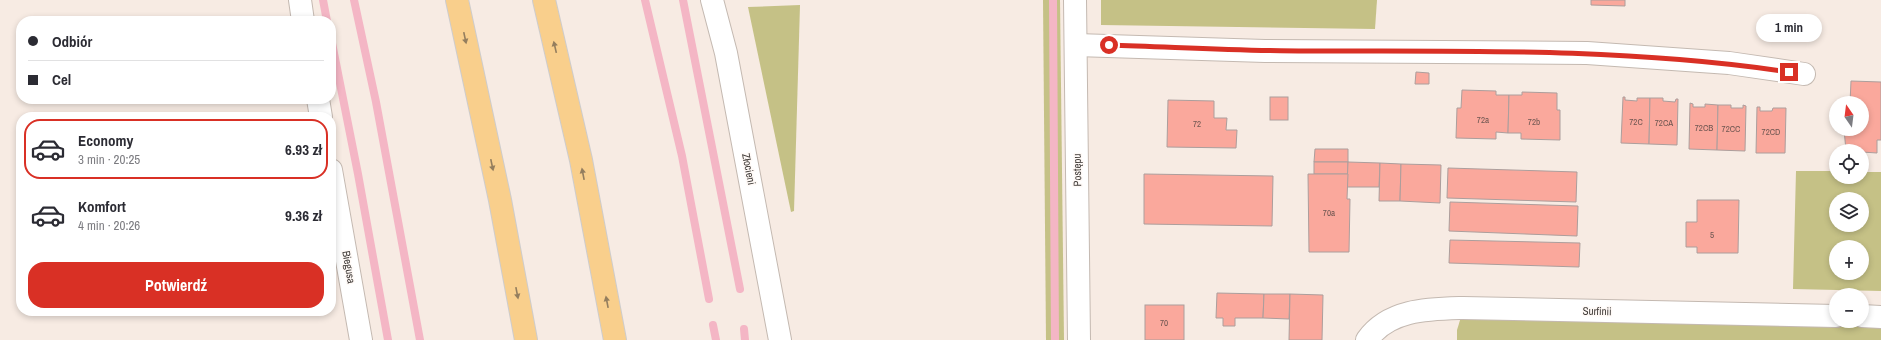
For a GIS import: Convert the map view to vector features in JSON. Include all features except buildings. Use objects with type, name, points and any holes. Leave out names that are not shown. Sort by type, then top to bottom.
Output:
[{"type":"highway","points":[[456,0],[500,200],[526,340]]},
{"type":"highway","points":[[544,0],[581,160],[614,340]]},
{"type":"street","points":[[300,0],[302,16]]},
{"type":"street","name":"Złocieni","points":[[712,0],[728,60],[780,340]]},
{"type":"street","name":"Postępu","points":[[1075,0],[1079,340]]},
{"type":"street","points":[[1076,44],[1265,51],[1587,53],[1729,63],[1804,74]]},
{"type":"street","name":"Biegusa","points":[[336,198],[361,340]]},
{"type":"street","name":"Surfinii","points":[[1367,340],[1383,324],[1403,315],[1427,309],[1471,308],[1829,316]]},
{"type":"street","points":[[1869,316],[1881,316]]},
{"type":"shaded area","points":[[1043,0],[1060,0],[1064,340],[1046,340]]},
{"type":"shaded area","points":[[1101,0],[1377,0],[1375,29],[1101,25]]},
{"type":"shaded area","points":[[800,5],[794,211],[791,212],[748,7]]},
{"type":"shaded area","points":[[1796,171],[1829,171],[1829,184],[1869,184],[1869,172],[1881,172],[1881,291],[1869,291],[1869,288],[1829,288],[1829,290],[1793,289]]},
{"type":"shaded area","points":[[1461,317],[1829,324],[1829,328],[1869,328],[1869,325],[1881,325],[1881,340],[1457,340],[1457,330]]},
{"type":"waterway","points":[[323,0],[326,16]]},
{"type":"waterway","points":[[354,0],[376,102],[420,340]]},
{"type":"waterway","points":[[645,0],[682,156],[709,299]]},
{"type":"waterway","points":[[683,0],[740,289]]},
{"type":"waterway","points":[[1053,0],[1055,340]]},
{"type":"waterway","points":[[336,63],[388,340]]},
{"type":"waterway","points":[[713,325],[716,340]]},
{"type":"waterway","points":[[744,329],[745,340]]},
{"type":"route","points":[[1109,45],[1265,51],[1420,50],[1587,53],[1729,63],[1789,72]]}]
